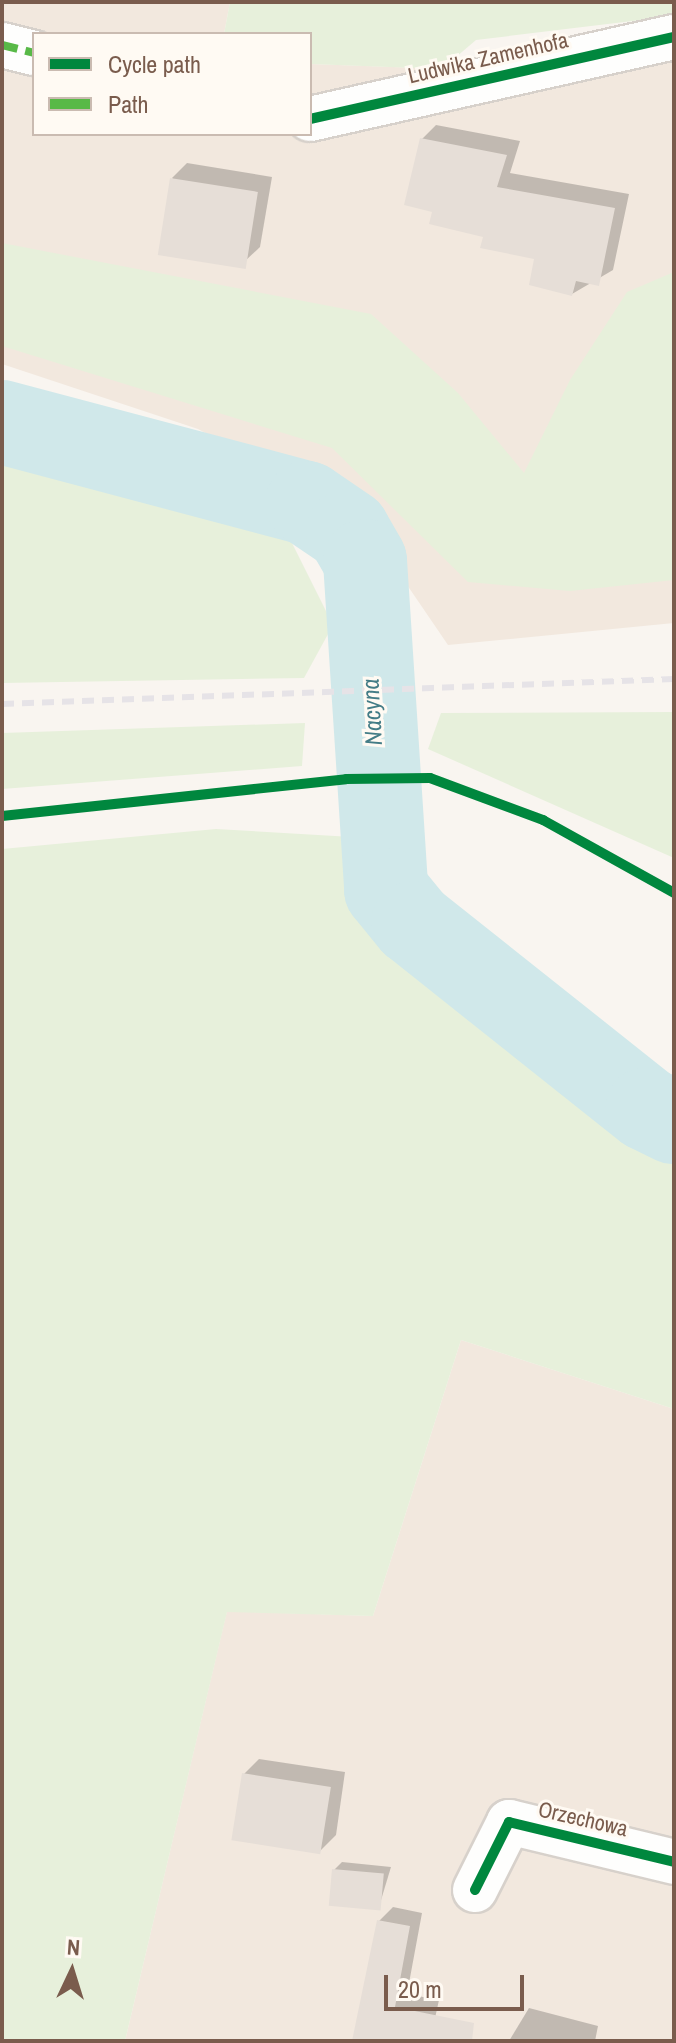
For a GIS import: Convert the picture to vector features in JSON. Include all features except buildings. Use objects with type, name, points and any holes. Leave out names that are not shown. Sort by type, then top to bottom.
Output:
[{"type":"street","name":"Ludwika Zamenhofa","points":[[312,119],[674,37]]},
{"type":"street","points":[[2,45],[32,52]]},
{"type":"street","name":"Orzechowa","points":[[475,1890],[509,1822],[674,1862]]},
{"type":"shaded area","points":[[2,2],[230,2],[224,32],[32,32],[32,136],[312,136],[312,64],[582,74],[674,61],[674,623],[448,645],[360,516],[198,429],[2,364]]},
{"type":"shaded area","points":[[461,1340],[674,1409],[674,2041],[125,2041],[227,1611],[373,1616]]},
{"type":"green space","points":[[230,2],[674,2],[674,16],[476,40],[442,69],[312,64],[312,32],[224,32]]},
{"type":"green space","points":[[2,243],[371,314],[458,393],[524,473],[570,380],[627,292],[674,272],[674,580],[570,591],[468,582],[332,448],[2,346]]},
{"type":"green space","points":[[2,444],[284,527],[333,625],[304,678],[2,683]]},
{"type":"green space","points":[[674,712],[674,858],[428,749],[441,713]]},
{"type":"green space","points":[[305,723],[302,766],[2,789],[2,733]]},
{"type":"green space","points":[[216,829],[352,837],[369,909],[634,1124],[674,1139],[674,1409],[461,1340],[373,1616],[227,1612],[125,2041],[2,2041],[2,849]]},
{"type":"waterway","name":"Nacyna","points":[[2,422],[307,503],[348,531],[365,561],[386,890],[413,923],[647,1109],[674,1122]]},
{"type":"railway","points":[[2,704],[674,679]]},
{"type":"marked path","points":[[2,45],[32,52]]},
{"type":"cycle path","points":[[312,119],[674,37]]},
{"type":"cycle path","points":[[2,816],[346,779],[430,778],[543,820],[674,893]]},
{"type":"cycle path","points":[[475,1890],[509,1822],[674,1862]]}]
